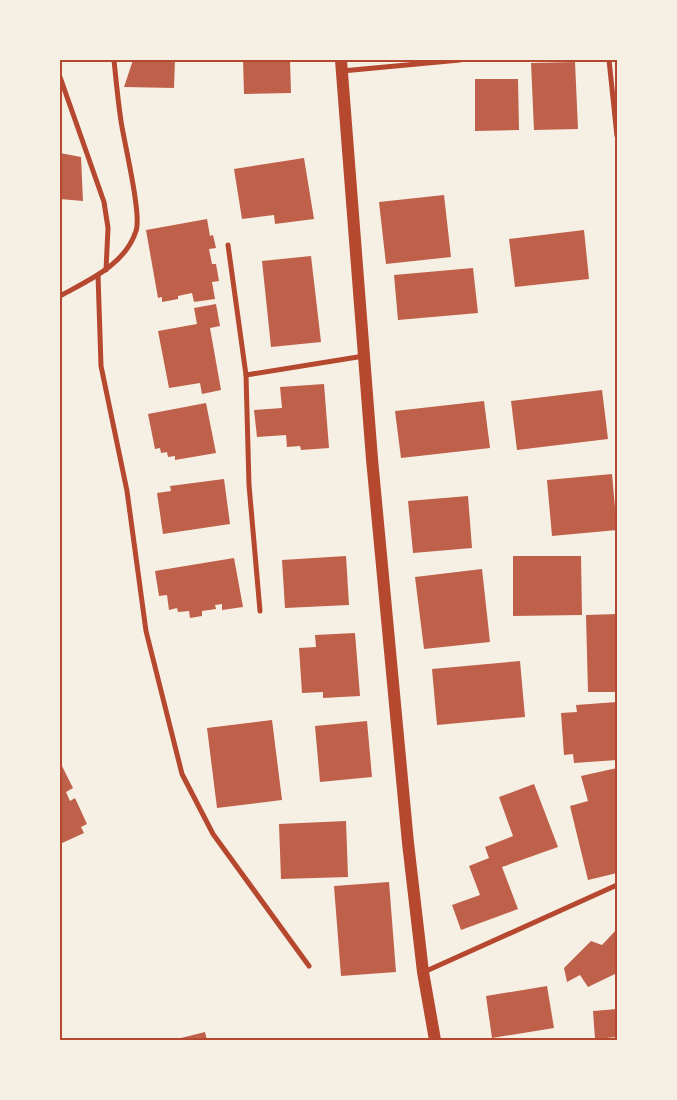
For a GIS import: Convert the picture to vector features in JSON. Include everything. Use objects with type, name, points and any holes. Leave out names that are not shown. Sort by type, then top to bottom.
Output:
[{"type":"main road","points":[[342,66],[372,459],[408,843],[423,972],[435,1040]]},
{"type":"street","points":[[60,296],[106,271],[127,250],[137,229],[136,202],[120,118],[114,60]]},
{"type":"street","points":[[342,66],[460,60]]},
{"type":"street","points":[[609,60],[615,90],[617,136]]},
{"type":"street","points":[[60,77],[104,202],[108,228],[106,271]]},
{"type":"street","points":[[228,244],[246,375],[249,485],[260,611]]},
{"type":"street","points":[[98,275],[101,366],[126,491],[146,631],[182,774],[213,834],[308,966]]},
{"type":"street","points":[[246,375],[365,356]]},
{"type":"street","points":[[423,972],[617,885]]},
{"type":"building","points":[[133,60],[175,60],[174,88],[124,87]]},
{"type":"building","points":[[243,60],[290,60],[291,93],[244,94]]},
{"type":"building","points":[[575,62],[578,129],[534,130],[531,63]]},
{"type":"building","points":[[475,79],[518,79],[519,130],[475,131]]},
{"type":"building","points":[[60,153],[81,157],[83,201],[60,199]]},
{"type":"building","points":[[304,158],[314,219],[275,224],[274,215],[242,219],[234,169]]},
{"type":"building","points":[[444,195],[451,257],[386,264],[379,202]]},
{"type":"building","points":[[207,219],[210,236],[213,235],[216,248],[209,249],[212,264],[216,264],[219,281],[212,282],[215,299],[194,302],[192,293],[178,296],[178,299],[162,302],[162,297],[158,298],[146,230]]},
{"type":"building","points":[[584,230],[589,279],[515,287],[509,239]]},
{"type":"building","points":[[311,256],[321,342],[271,347],[262,261]]},
{"type":"building","points":[[473,268],[478,313],[398,320],[394,275]]},
{"type":"building","points":[[216,304],[220,326],[210,328],[221,390],[202,394],[200,383],[169,388],[158,331],[197,324],[194,308]]},
{"type":"building","points":[[324,384],[329,448],[301,450],[300,446],[287,447],[286,435],[257,437],[254,410],[282,408],[280,387]]},
{"type":"building","points":[[602,390],[608,439],[517,450],[511,401]]},
{"type":"building","points":[[484,401],[490,448],[401,458],[395,411]]},
{"type":"building","points":[[206,403],[216,453],[175,460],[175,456],[168,457],[167,452],[161,453],[160,448],[155,449],[148,414]]},
{"type":"building","points":[[612,474],[617,530],[552,536],[547,480]]},
{"type":"building","points":[[224,479],[230,524],[163,534],[157,493],[171,491],[170,486]]},
{"type":"building","points":[[468,496],[472,548],[413,553],[408,501]]},
{"type":"building","points":[[346,556],[349,605],[285,608],[282,560]]},
{"type":"building","points":[[513,556],[581,556],[582,615],[513,616]]},
{"type":"building","points":[[234,558],[243,607],[222,610],[222,604],[215,605],[216,609],[202,611],[202,616],[190,618],[189,611],[178,612],[177,608],[169,610],[167,595],[159,596],[155,571]]},
{"type":"building","points":[[482,569],[490,642],[424,649],[415,577]]},
{"type":"building","points":[[617,614],[617,692],[588,692],[586,615]]},
{"type":"building","points":[[355,633],[360,696],[323,698],[323,692],[302,693],[299,648],[316,647],[315,635]]},
{"type":"building","points":[[520,661],[525,717],[437,725],[432,669]]},
{"type":"building","points":[[617,702],[617,760],[574,763],[573,754],[564,755],[561,713],[577,712],[576,705]]},
{"type":"building","points":[[272,720],[282,800],[217,808],[207,728]]},
{"type":"building","points":[[367,721],[372,777],[320,782],[315,726]]},
{"type":"building","points":[[60,762],[73,788],[66,792],[70,801],[75,798],[87,824],[81,827],[84,833],[60,844]]},
{"type":"building","points":[[617,768],[617,873],[588,880],[570,806],[588,801],[581,776]]},
{"type":"building","points":[[534,784],[558,847],[502,867],[518,909],[461,930],[452,905],[480,895],[469,866],[489,858],[485,847],[513,836],[499,797]]},
{"type":"building","points":[[346,821],[348,877],[281,879],[279,824]]},
{"type":"building","points":[[389,882],[396,972],[341,976],[334,886]]},
{"type":"building","points":[[617,929],[617,973],[588,987],[580,975],[567,982],[564,968],[591,941],[602,945]]},
{"type":"building","points":[[547,986],[554,1028],[492,1038],[486,996]]},
{"type":"building","points":[[617,1009],[617,1037],[595,1039],[593,1011]]},
{"type":"building","points":[[205,1032],[207,1040],[177,1040],[177,1039]]}]
